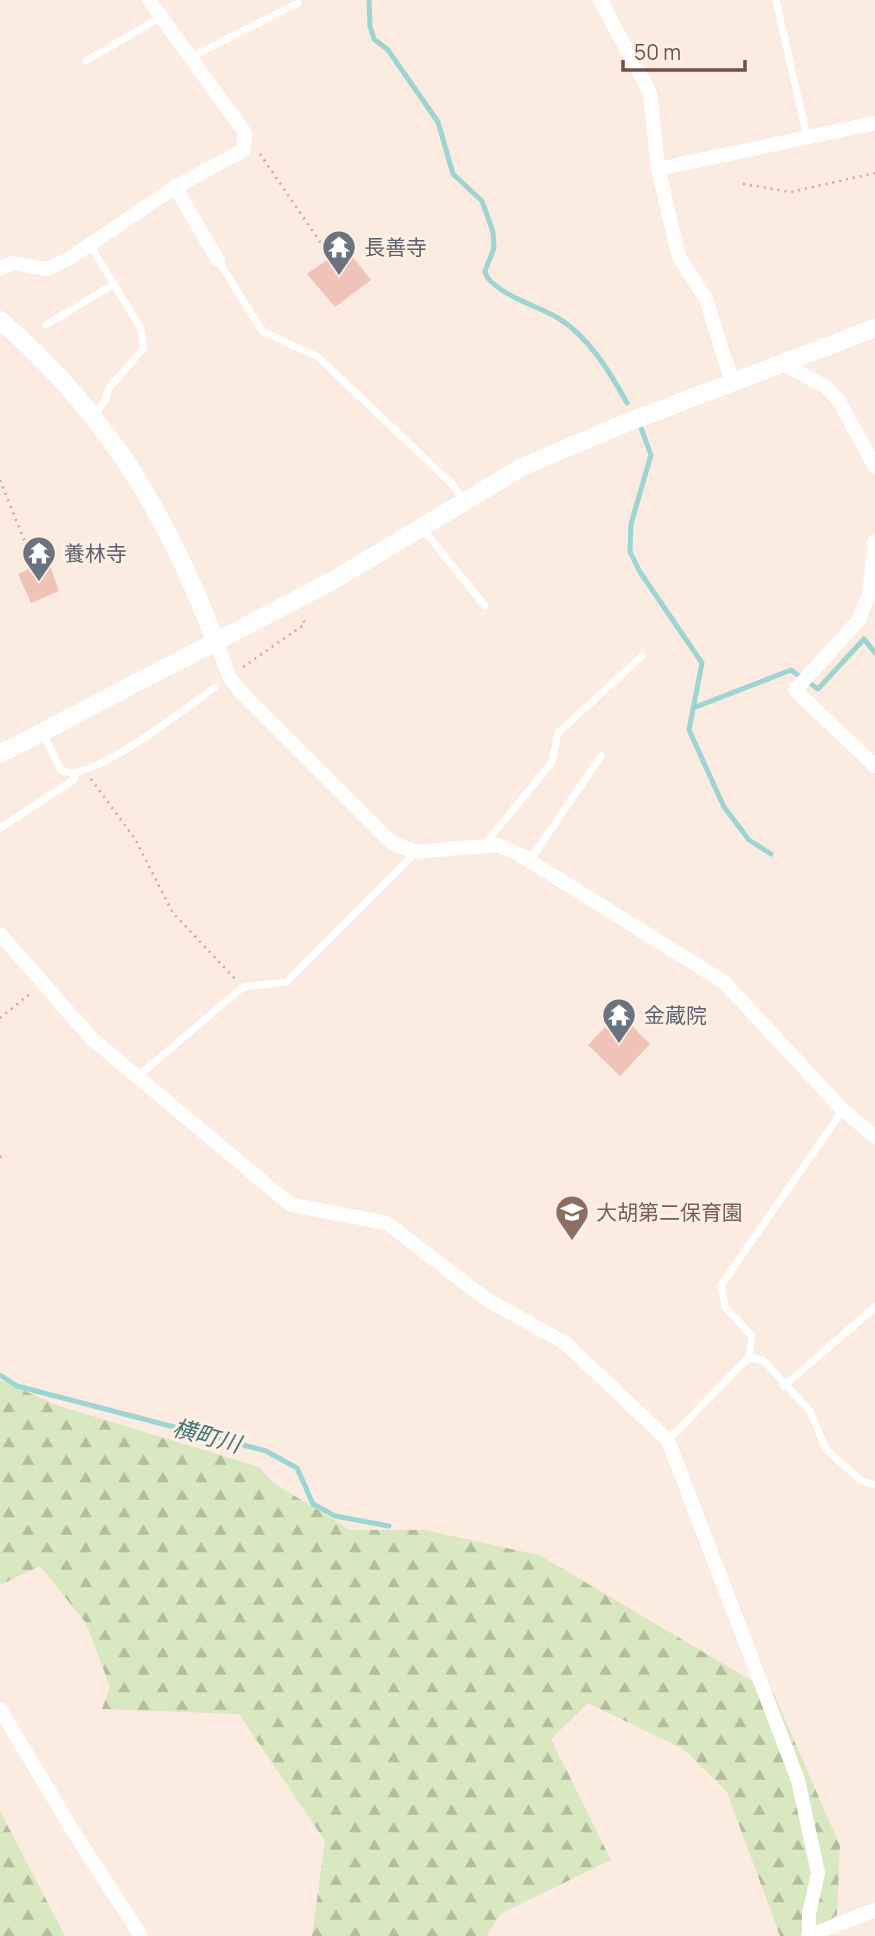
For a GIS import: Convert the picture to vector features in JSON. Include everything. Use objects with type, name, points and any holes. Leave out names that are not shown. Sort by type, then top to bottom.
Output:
[{"type":"street","points":[[0,269],[12,263],[48,269],[90,245],[175,187],[244,149],[245,133],[149,0]]},
{"type":"street","points":[[600,0],[650,93],[658,169],[679,257],[706,299],[732,382]]},
{"type":"street","points":[[658,169],[875,123]]},
{"type":"street","points":[[175,187],[218,260]]},
{"type":"street","points":[[0,320],[51,367],[94,414],[124,455],[152,501],[230,678],[377,830],[403,849],[415,852],[498,845],[530,861],[724,982],[843,1110],[875,1137]]},
{"type":"street","points":[[0,754],[215,640],[293,602],[522,467],[732,382],[875,328]]},
{"type":"street","points":[[781,363],[826,387],[839,401],[875,467]]},
{"type":"street","points":[[875,541],[869,595],[858,621],[795,690],[875,766]]},
{"type":"street","points":[[0,934],[92,1040],[292,1205],[387,1223],[486,1299],[565,1343],[668,1440],[799,1780],[818,1873],[809,1914],[809,1936],[875,1910]]},
{"type":"street","points":[[0,1709],[66,1820],[141,1936]]},
{"type":"lane","points":[[776,0],[807,138]]},
{"type":"lane","points":[[190,57],[298,3]]},
{"type":"lane","points":[[86,61],[161,17]]},
{"type":"lane","points":[[90,245],[139,327],[144,348],[109,388],[105,401],[94,414]]},
{"type":"lane","points":[[218,260],[262,331],[318,357],[453,485],[463,500]]},
{"type":"lane","points":[[46,326],[114,284]]},
{"type":"lane","points":[[421,526],[485,606]]},
{"type":"lane","points":[[483,845],[552,762],[558,733],[642,656]]},
{"type":"lane","points":[[42,732],[61,770],[66,773],[81,772],[100,766],[215,687]]},
{"type":"lane","points":[[530,861],[601,756]]},
{"type":"lane","points":[[0,828],[72,781],[81,772]]},
{"type":"lane","points":[[137,1077],[243,987],[286,982],[415,852]]},
{"type":"lane","points":[[668,1440],[750,1357],[752,1336],[725,1307],[721,1284],[843,1110]]},
{"type":"lane","points":[[784,1386],[875,1307]]},
{"type":"lane","points":[[750,1357],[763,1360],[784,1386],[810,1411],[826,1449],[861,1481],[875,1485]]},
{"type":"path","points":[[245,133],[327,252]]},
{"type":"path","points":[[743,184],[791,192],[875,173]]},
{"type":"path","points":[[0,480],[31,557]]},
{"type":"path","points":[[243,667],[305,624],[293,602]]},
{"type":"path","points":[[81,772],[135,839],[173,913],[243,987]]},
{"type":"path","points":[[0,1018],[42,984]]},
{"type":"path","points":[[0,1156],[4,1161]]},
{"type":"green space","points":[[0,1380],[59,1406],[259,1467],[272,1482],[350,1530],[424,1530],[539,1555],[774,1694],[840,1846],[837,1915],[808,1936],[780,1936],[727,1792],[685,1750],[588,1703],[551,1739],[611,1860],[500,1914],[487,1936],[312,1936],[325,1841],[239,1714],[102,1709],[110,1687],[86,1623],[40,1566],[0,1585]]},
{"type":"green space","points":[[0,1811],[65,1936],[0,1936]]},
{"type":"building","name":"長善寺","points":[[345,247],[371,280],[335,307],[307,274]]},
{"type":"building","name":"養林寺","points":[[48,560],[59,591],[31,603],[18,574]]},
{"type":"building","name":"金蔵院","points":[[619,1013],[650,1044],[620,1076],[588,1045]]},
{"type":"waterway","points":[[369,0],[370,26],[374,39],[388,50],[438,122],[453,174],[482,201],[493,232],[494,248],[485,271],[487,277],[502,290],[569,326],[589,345],[606,367],[627,403]]},
{"type":"waterway","points":[[641,428],[651,455],[631,524],[630,552],[640,572],[702,663],[689,730],[724,807],[749,840],[771,854]]},
{"type":"waterway","points":[[693,708],[791,670],[818,689],[864,639],[875,653]]},
{"type":"waterway","name":"横町川","points":[[0,1375],[17,1386],[266,1451],[297,1468],[313,1504],[335,1516],[389,1526]]},
{"type":"place","name":"長善寺","points":[[339,277]]},
{"type":"place","name":"養林寺","points":[[39,583]]},
{"type":"place","name":"金蔵院","points":[[619,1045]]},
{"type":"place","name":"大胡第二保育園","points":[[572,1242]]}]
